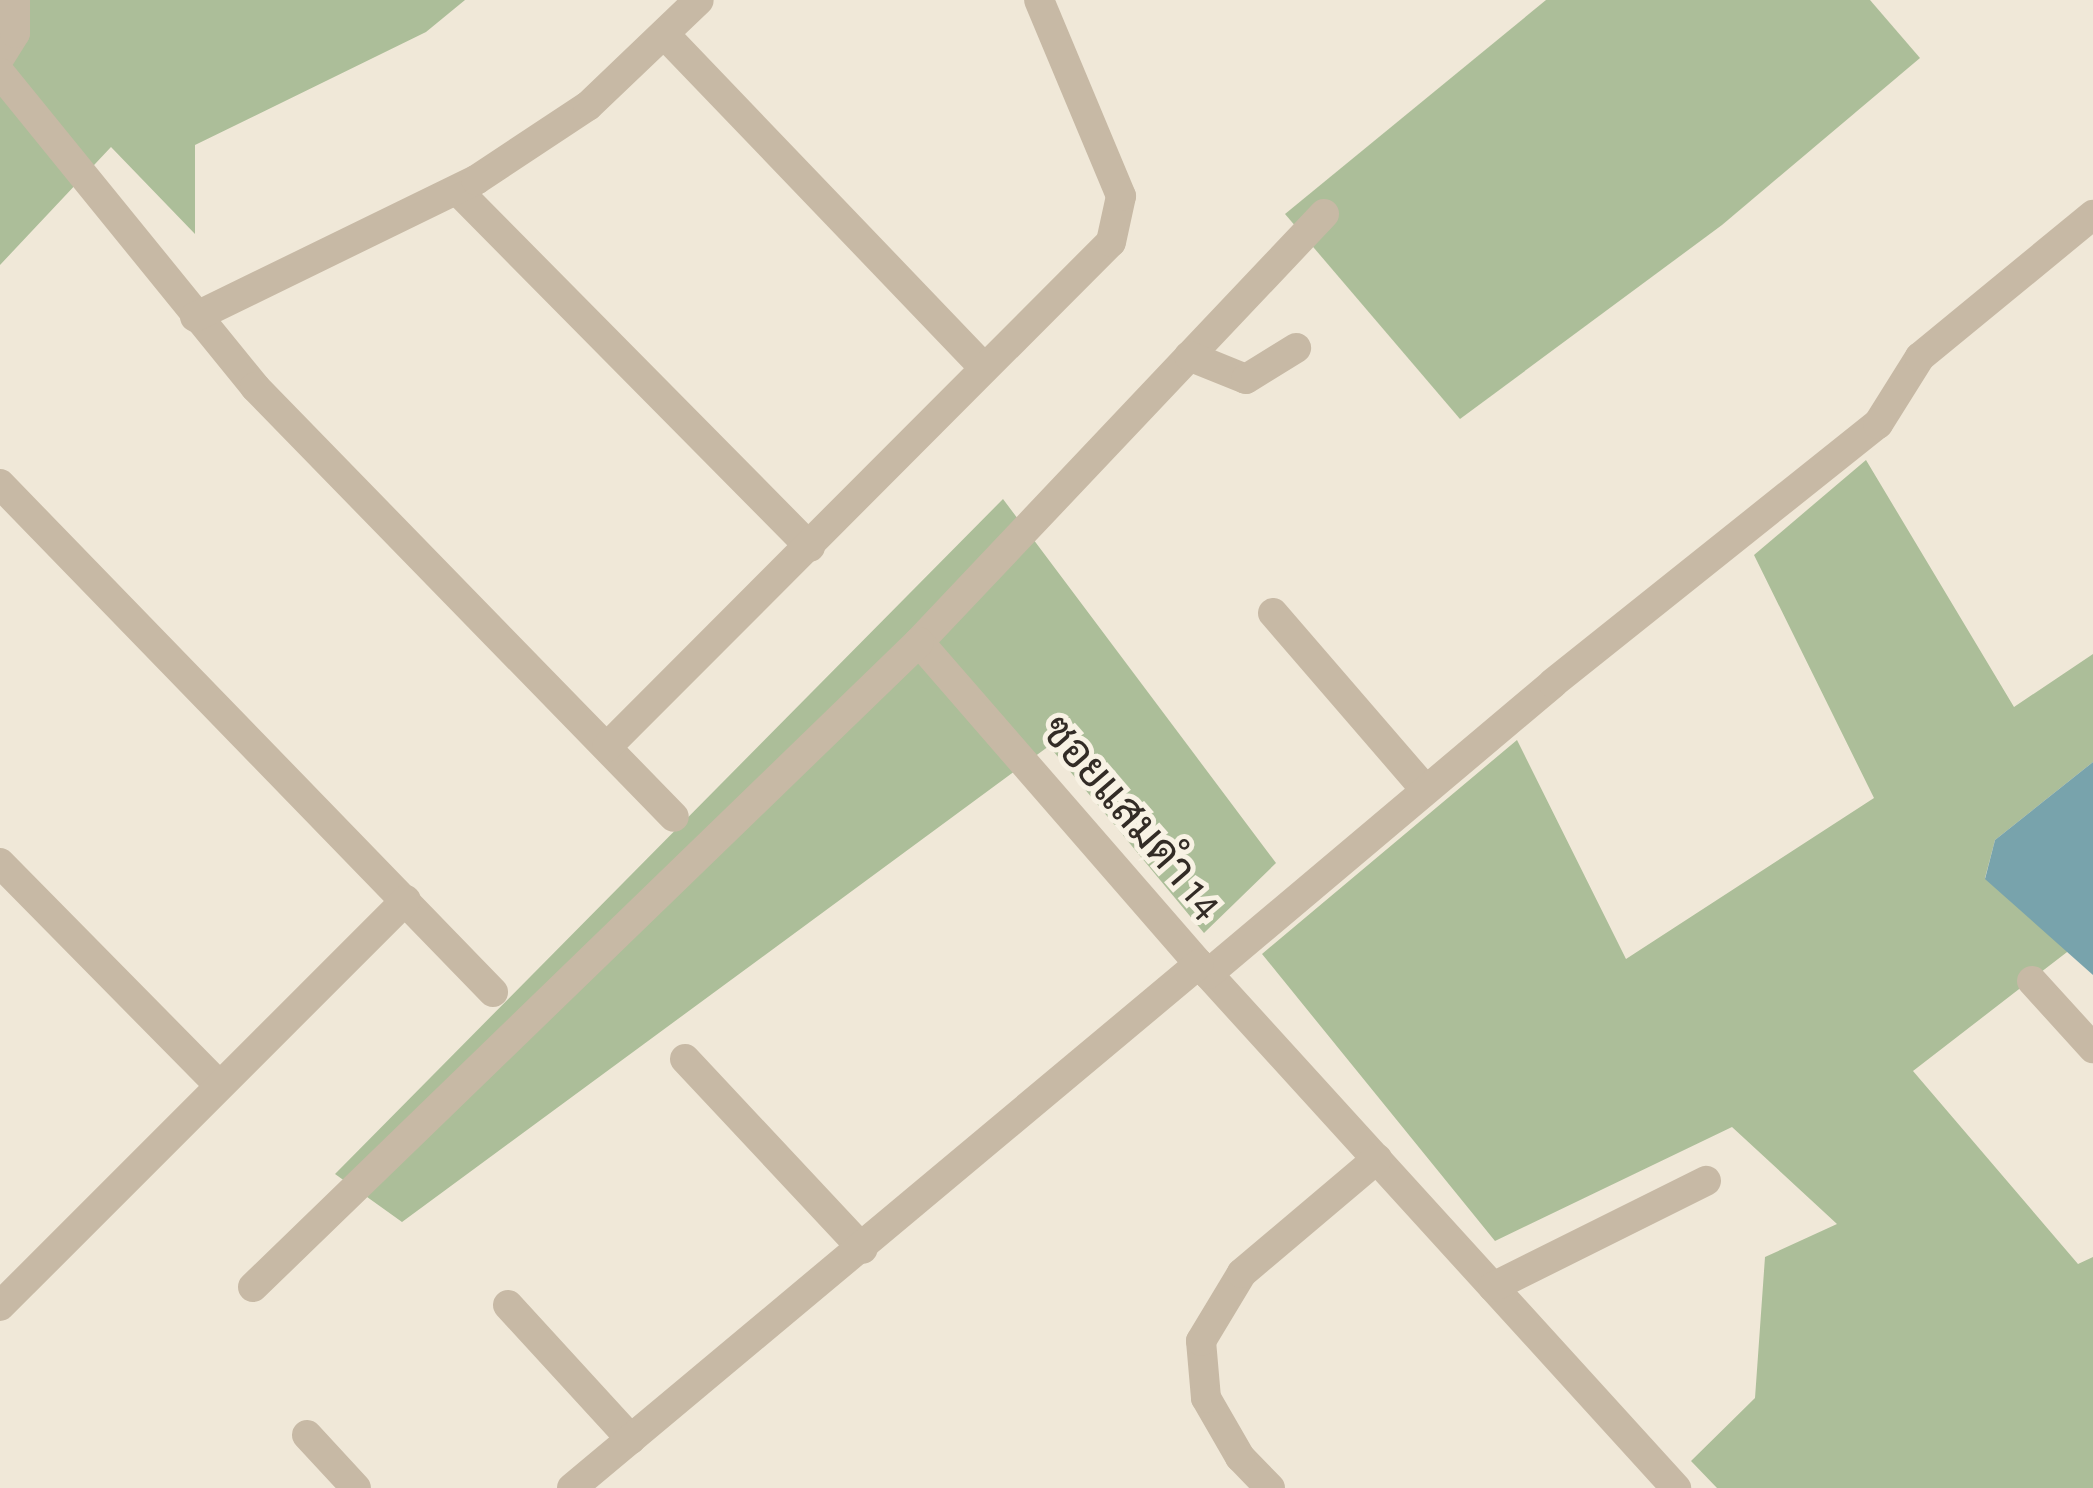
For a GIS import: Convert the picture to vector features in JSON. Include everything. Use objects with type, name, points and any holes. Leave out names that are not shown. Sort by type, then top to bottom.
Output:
[{"type":"street","points":[[0,57],[15,33],[14,0]]},
{"type":"street","points":[[195,317],[457,190],[588,106],[699,0]]},
{"type":"street","points":[[607,748],[1111,242],[1121,222],[1112,170],[1039,0]]},
{"type":"street","points":[[666,36],[984,368]]},
{"type":"street","points":[[0,73],[195,317],[674,817]]},
{"type":"street","points":[[457,190],[810,547]]},
{"type":"street","points":[[253,1287],[919,642],[1324,214]]},
{"type":"street","points":[[572,1488],[1425,788],[1878,424],[1920,357],[2093,214]]},
{"type":"street","points":[[1190,356],[1246,379],[1296,348]]},
{"type":"street","points":[[0,484],[493,992]]},
{"type":"street","points":[[1273,613],[1425,788]]},
{"type":"street","name":"ซอยแสมดำ 14","points":[[919,642],[1203,969],[1676,1488]]},
{"type":"street","points":[[0,862],[218,1084]]},
{"type":"street","points":[[2,1300],[406,900]]},
{"type":"street","points":[[2032,981],[2093,1048]]},
{"type":"street","points":[[686,1059],[862,1249]]},
{"type":"street","points":[[1270,1488],[1206,1398],[1201,1341],[1242,1273],[1377,1160]]},
{"type":"street","points":[[1493,1287],[1706,1181]]},
{"type":"street","points":[[508,1305],[631,1439]]},
{"type":"street","points":[[307,1435],[356,1488]]},
{"type":"green space","points":[[0,0],[465,0],[426,32],[195,145],[195,234],[111,147],[0,265]]},
{"type":"green space","points":[[1546,0],[1870,0],[1920,58],[1722,225],[1460,419],[1285,214]]},
{"type":"green space","points":[[1866,460],[2014,707],[2093,654],[2093,762],[1995,840],[1985,878],[2071,949],[1913,1071],[2078,1264],[2093,1257],[2093,1488],[1717,1488],[1691,1461],[1755,1398],[1765,1257],[1837,1224],[1732,1127],[1495,1241],[1262,954],[1517,740],[1626,959],[1874,798],[1754,555]]},
{"type":"green space","points":[[1003,499],[1276,863],[1204,933],[1049,746],[402,1222],[335,1174]]},
{"type":"water","points":[[2093,762],[2093,975],[1985,879],[1995,840]]}]
